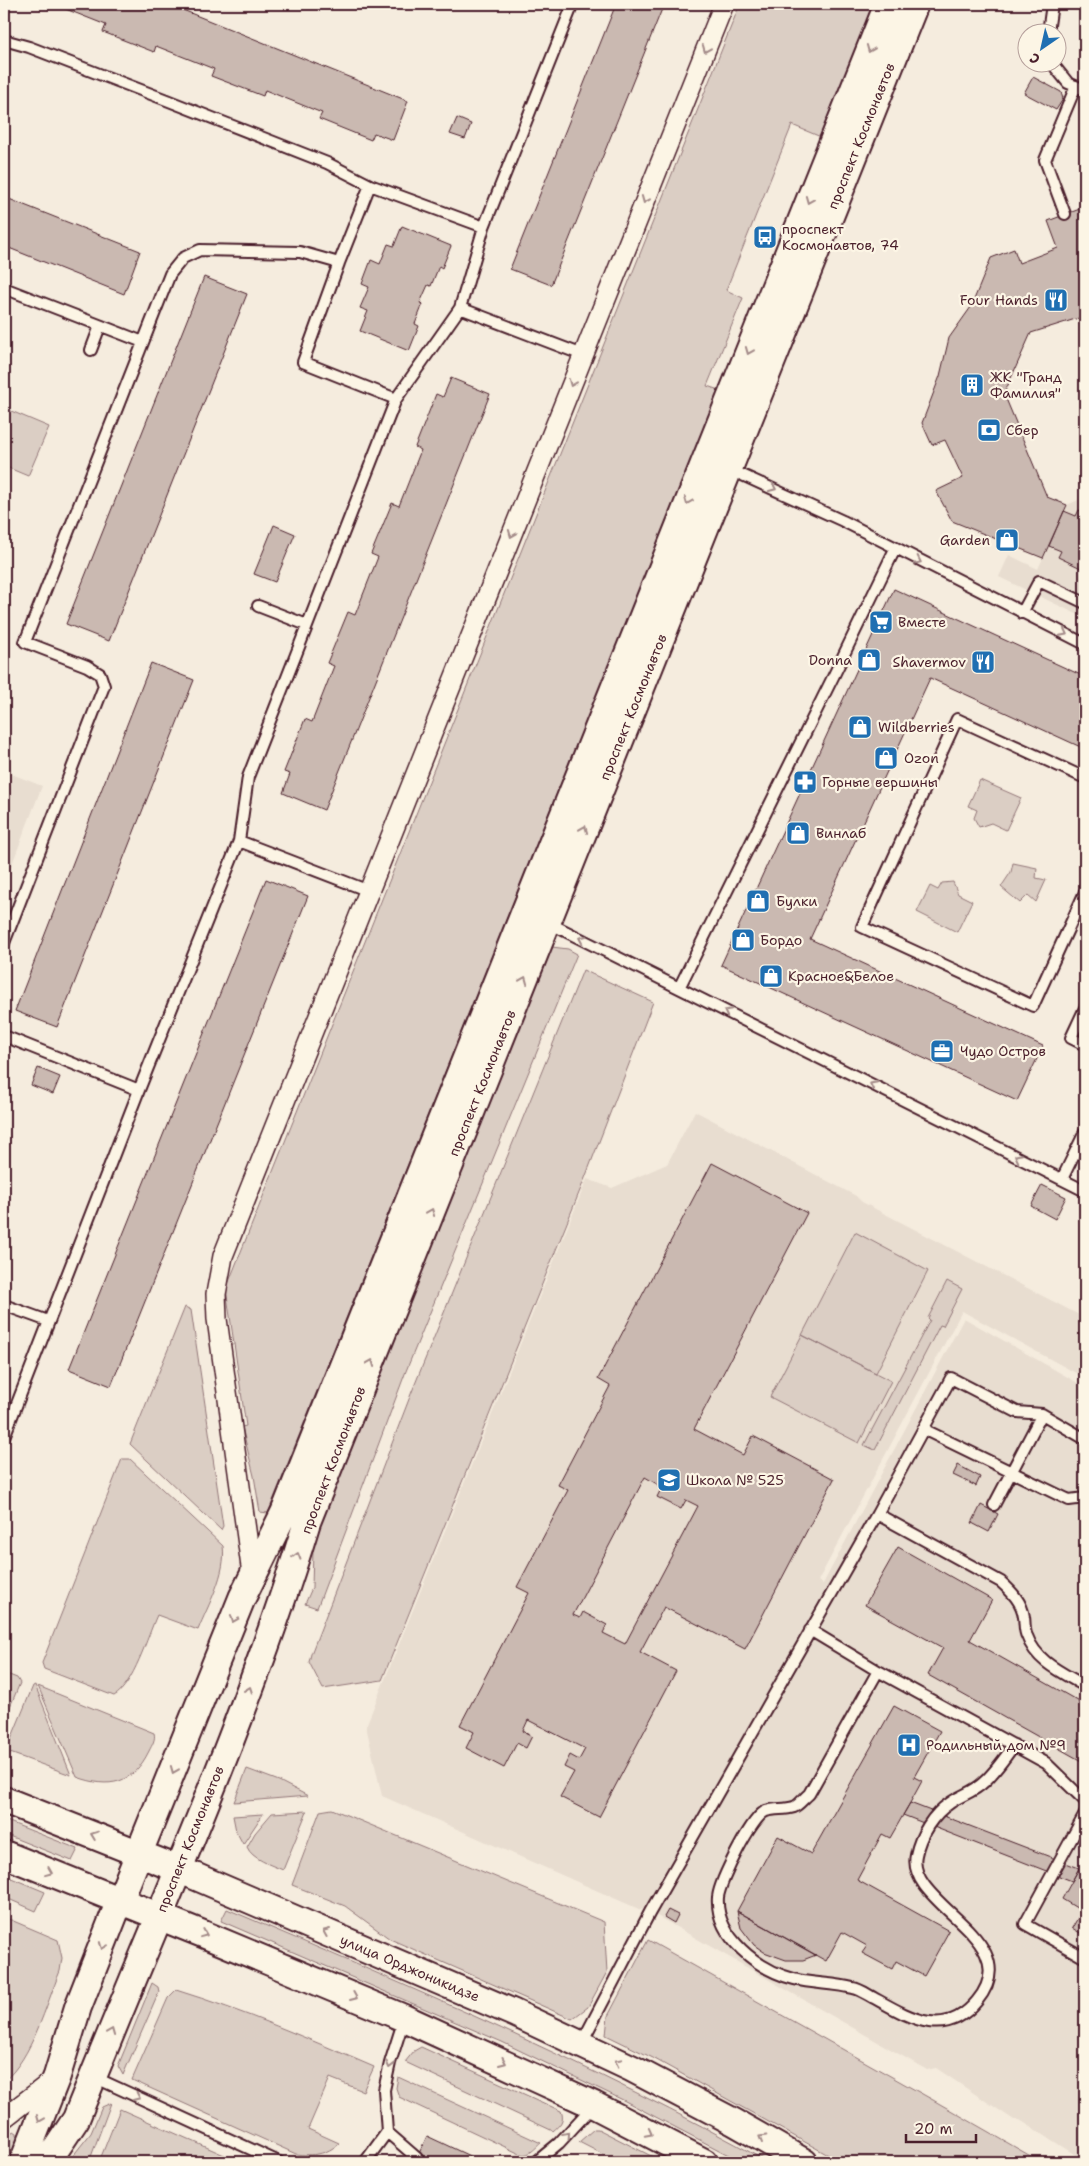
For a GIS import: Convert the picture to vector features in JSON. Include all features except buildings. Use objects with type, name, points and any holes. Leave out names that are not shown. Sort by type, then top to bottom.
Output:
[{"type":"street","points":[[252,1574],[218,1319],[216,1294],[223,1256],[724,4]]},
{"type":"street","name":"проспект Космонавтов","points":[[51,2162],[56,2149],[76,2119],[239,1718],[287,1589],[307,1522],[535,918],[716,464],[888,4]]},
{"type":"street","name":"проспект Космонавтов","points":[[716,464],[914,4]]},
{"type":"street","name":"проспект Космонавтов","points":[[23,2162],[58,2076],[78,2008],[120,1900],[252,1574],[284,1513],[535,918]]},
{"type":"street","name":"улица Орджоникидзе","points":[[4,1800],[178,1869],[581,2044],[734,2122],[804,2162]]},
{"type":"street","points":[[4,1854],[404,2018],[594,2105],[704,2162]]},
{"type":"street","points":[[4,2118],[58,2076]]},
{"type":"lane","points":[[5,1431],[139,1090],[240,841],[248,777],[396,399],[460,308],[484,227],[574,4]]},
{"type":"lane","points":[[1049,22],[1052,4]]},
{"type":"lane","points":[[4,40],[30,47],[327,163],[370,185],[484,227]]},
{"type":"lane","points":[[1059,72],[1068,83],[1081,88],[1045,160],[1065,214]]},
{"type":"lane","points":[[370,185],[303,362],[396,399]]},
{"type":"lane","points":[[4,943],[104,686],[100,674],[87,666],[25,642],[170,274],[183,258],[200,250],[300,252],[339,263]]},
{"type":"lane","points":[[4,288],[143,342]]},
{"type":"lane","points":[[460,308],[583,355]]},
{"type":"lane","points":[[91,350],[100,326]]},
{"type":"lane","points":[[716,464],[843,521],[1085,644]]},
{"type":"lane","points":[[680,988],[834,677],[894,548]]},
{"type":"lane","points":[[1022,612],[1039,581],[1085,603]]},
{"type":"lane","points":[[258,606],[307,625]]},
{"type":"lane","points":[[1085,778],[957,719],[862,927],[1033,1006],[1081,910],[1085,892]]},
{"type":"lane","points":[[240,841],[369,891]]},
{"type":"lane","points":[[535,918],[680,988],[1085,1191]]},
{"type":"lane","points":[[1085,1008],[1071,1038],[1085,1045]]},
{"type":"lane","points":[[4,1036],[139,1090]]},
{"type":"lane","points":[[1062,1179],[1085,1132]]},
{"type":"lane","points":[[4,1305],[48,1321]]},
{"type":"lane","points":[[581,2044],[650,1912],[877,1514],[950,1378],[1018,1412],[1042,1414],[1085,1439]]},
{"type":"lane","points":[[994,1505],[1042,1414]]},
{"type":"lane","points":[[923,1429],[1069,1500],[1085,1498]]},
{"type":"lane","points":[[877,1514],[1002,1582],[1016,1596],[1024,1614],[1026,1636],[1037,1654],[1054,1668],[1085,1686]]},
{"type":"lane","points":[[810,1630],[878,1671],[1046,1763],[1085,1800]]},
{"type":"lane","points":[[878,1671],[809,1794],[795,1807],[764,1811],[753,1823],[723,1877],[718,1898],[721,1917],[730,1936],[747,1954],[770,1969],[793,1979],[855,1988],[912,2018],[929,2023],[947,2022],[966,2014],[979,1999],[987,1984],[990,1967],[984,1950],[974,1936],[927,1889],[917,1873],[915,1858],[919,1842],[931,1821],[951,1802],[983,1783],[1002,1763],[1014,1744]]},
{"type":"lane","points":[[1085,1814],[1025,1924],[1085,1958]]},
{"type":"lane","points":[[365,2162],[387,2132],[384,2090],[404,2018]]},
{"type":"lane","points":[[93,2077],[279,2162]]},
{"type":"lane","points":[[536,2162],[559,2144],[594,2105]]},
{"type":"lane","points":[[387,2132],[417,2158]]},
{"type":"shaded area","points":[[740,4],[874,4],[821,137],[792,125],[726,290],[743,298],[707,386],[719,390],[268,1513],[260,1512],[254,1476],[242,1427],[246,1426],[226,1289]]},
{"type":"shaded area","points":[[4,408],[49,427],[28,476],[4,466]]},
{"type":"shaded area","points":[[1085,497],[1085,618],[999,577],[1009,555],[1038,569],[1067,505]]},
{"type":"shaded area","points":[[4,771],[42,786],[4,885]]},
{"type":"shaded area","points":[[980,780],[1021,798],[1006,830],[991,823],[979,827],[974,818],[977,810],[968,806]]},
{"type":"shaded area","points":[[1013,863],[1037,868],[1036,878],[1046,880],[1036,902],[1028,895],[1020,903],[1001,887],[1011,872]]},
{"type":"shaded area","points":[[953,882],[958,894],[972,901],[957,932],[917,912],[930,886],[938,890],[942,883]]},
{"type":"shaded area","points":[[552,947],[568,949],[577,954],[406,1371],[317,1608],[305,1604],[312,1588],[313,1549],[319,1526]]},
{"type":"shaded area","points":[[583,970],[653,1002],[585,1178],[382,1680],[323,1689],[309,1662],[311,1654],[411,1394]]},
{"type":"shaded area","points":[[695,1111],[856,1196],[862,1202],[1085,1318],[1085,1378],[962,1311],[818,1581],[823,1584],[964,1318],[1085,1387],[1085,2161],[1020,2120],[1014,2120],[936,2068],[927,2070],[643,1908],[641,1910],[382,1796],[366,1726],[587,1179],[612,1188],[667,1164]]},
{"type":"shaded area","points":[[855,1232],[928,1271],[876,1373],[802,1335]]},
{"type":"shaded area","points":[[947,1281],[962,1289],[943,1326],[940,1325],[875,1450],[864,1445],[930,1320],[928,1318]]},
{"type":"shaded area","points":[[185,1307],[191,1310],[223,1526],[221,1530],[130,1444]]},
{"type":"shaded area","points":[[802,1335],[891,1381],[859,1443],[770,1397]]},
{"type":"shaded area","points":[[122,1459],[130,1459],[223,1546],[223,1556],[216,1589],[198,1630],[157,1615],[134,1671],[121,1690],[114,1696],[44,1669],[42,1663]]},
{"type":"shaded area","points":[[4,1673],[17,1678],[20,1683],[4,1721]]},
{"type":"shaded area","points":[[35,1685],[71,1775],[10,1753],[7,1749]]},
{"type":"shaded area","points":[[38,1686],[154,1733],[153,1742],[136,1771],[128,1777],[110,1783],[89,1781],[77,1777]]},
{"type":"shaded area","points":[[247,1769],[279,1781],[308,1796],[234,1802]]},
{"type":"shaded area","points":[[332,1809],[604,1922],[607,1972],[588,2007],[572,2019],[390,1939],[345,1906],[292,1885],[320,1811]]},
{"type":"shaded area","points":[[307,1811],[283,1870],[262,1861],[249,1851],[247,1847],[255,1833],[272,1813]]},
{"type":"shaded area","points":[[263,1814],[243,1844],[236,1831],[233,1816]]},
{"type":"shaded area","points":[[4,1820],[78,1849],[72,1861],[4,1834]]},
{"type":"shaded area","points":[[4,1875],[45,1892],[36,1911],[4,1897]]},
{"type":"shaded area","points":[[227,1909],[501,2028],[702,2126],[768,2162],[742,2162],[625,2101],[502,2042],[221,1921]]},
{"type":"shaded area","points":[[4,1917],[58,1940],[62,1958],[60,1971],[44,2015],[30,2045],[23,2059],[4,2081]]},
{"type":"shaded area","points":[[648,1940],[1041,2162],[841,2162],[653,2058],[606,2035],[608,2016]]},
{"type":"shaded area","points":[[152,1983],[158,1987],[159,1992],[123,2075],[118,2066]]},
{"type":"shaded area","points":[[176,1990],[251,2016],[374,2067],[363,2091],[330,2078],[308,2129],[339,2143],[319,2154],[296,2154],[132,2080],[168,1998]]},
{"type":"shaded area","points":[[421,2047],[561,2111],[561,2122],[553,2131],[405,2062],[414,2051]]},
{"type":"shaded area","points":[[398,2077],[541,2143],[528,2154],[518,2153],[399,2097],[396,2088]]},
{"type":"shaded area","points":[[111,2103],[89,2162],[68,2162],[91,2133],[102,2107]]},
{"type":"shaded area","points":[[120,2109],[240,2162],[99,2162]]},
{"type":"shaded area","points":[[594,2129],[598,2129],[663,2162],[618,2162],[579,2142]]},
{"type":"shaded area","points":[[14,2131],[17,2133],[17,2143],[9,2162],[4,2162],[4,2136]]},
{"type":"place","name":"проспект Космонавтов, 74","points":[[765,237]]},
{"type":"place","name":"Four Hands","points":[[1056,300]]},
{"type":"place","name":"ЖК \"Гранд Фамилия\"","points":[[972,385]]},
{"type":"place","name":"Сбер","points":[[989,430]]},
{"type":"place","name":"Garden","points":[[1007,540]]},
{"type":"place","name":"Вместе","points":[[881,622]]},
{"type":"place","name":"Donna","points":[[869,660]]},
{"type":"place","name":"Shavermov","points":[[983,662]]},
{"type":"place","name":"Wildberries","points":[[860,727]]},
{"type":"place","name":"Ozon","points":[[886,758]]},
{"type":"place","name":"Горные вершины","points":[[805,782]]},
{"type":"place","name":"Винлаб","points":[[798,833]]},
{"type":"place","name":"Булки","points":[[758,901]]},
{"type":"place","name":"Бордо","points":[[743,940]]},
{"type":"place","name":"Красное&Белое","points":[[771,976]]},
{"type":"place","name":"Чудо Остров","points":[[942,1051]]},
{"type":"place","name":"Школа № 525","points":[[669,1480]]},
{"type":"place","name":"Родильный дом №9","points":[[909,1745]]}]
